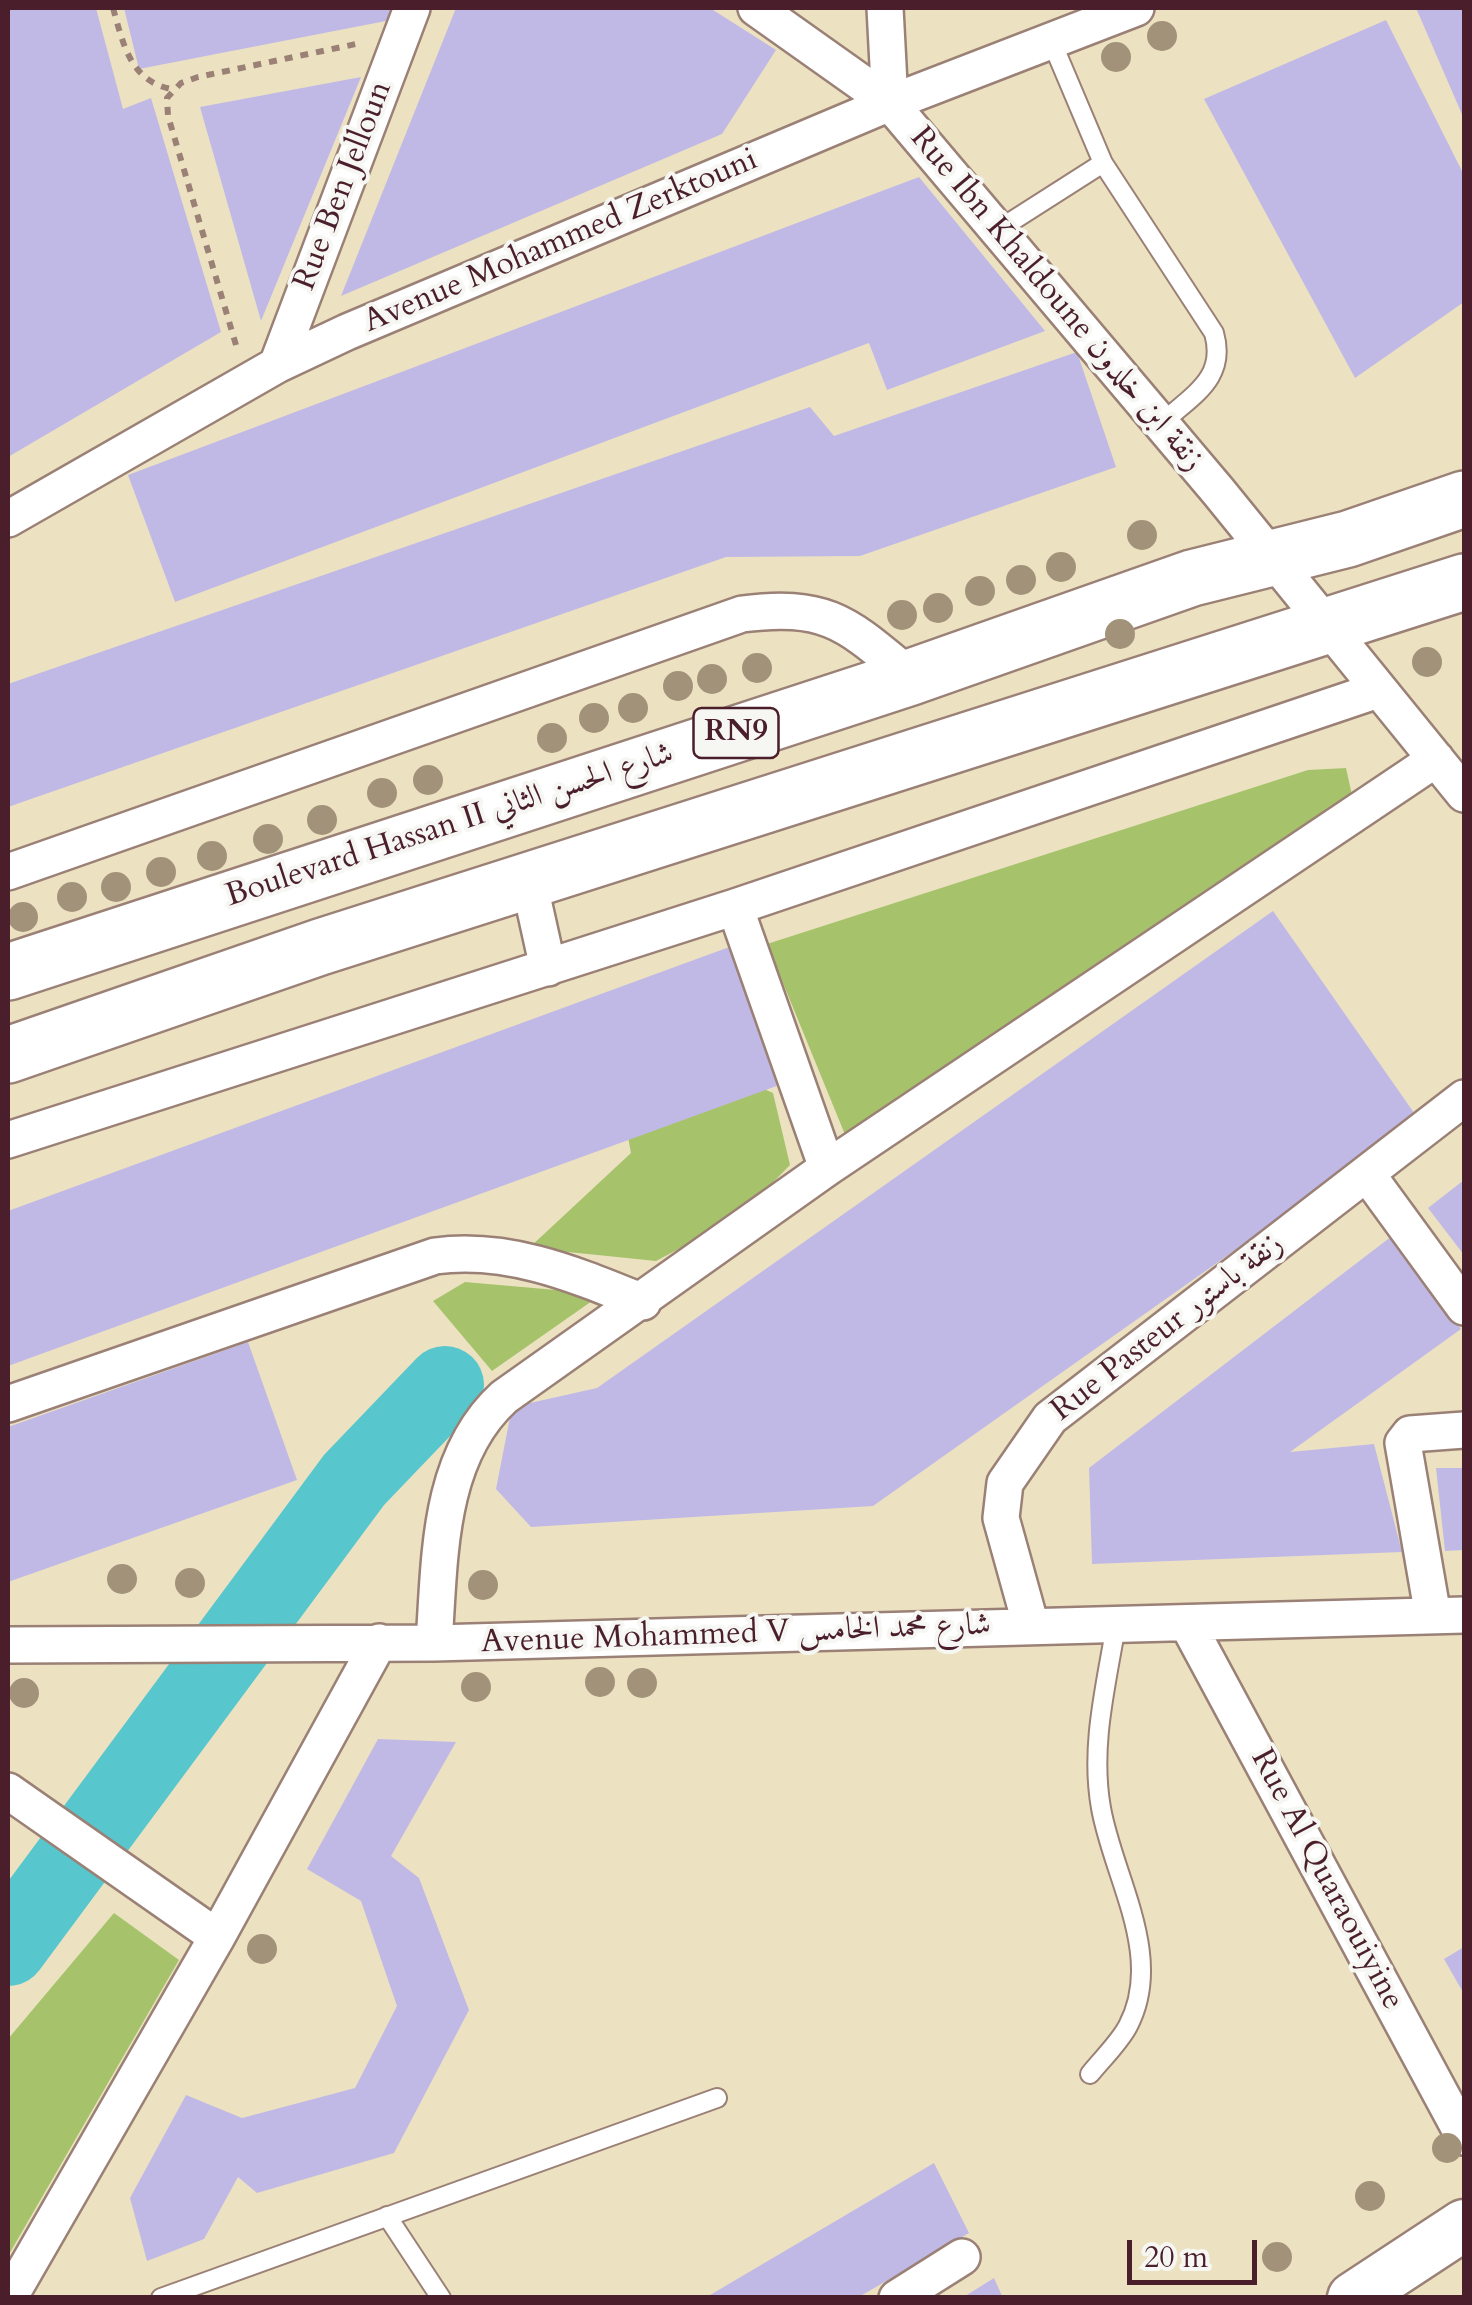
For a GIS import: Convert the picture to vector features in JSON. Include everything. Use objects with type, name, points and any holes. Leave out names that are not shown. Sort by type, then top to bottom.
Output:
[{"type":"main road","name":"Boulevard Hassan II شارع الحسن الثاني","points":[[8,972],[911,677],[1192,578],[1348,539],[1464,499]]},
{"type":"main road","name":"RN9","points":[[8,1055],[320,947],[1464,582]]},
{"type":"main road","points":[[1353,2298],[1464,2225]]},
{"type":"street","name":"Rue Ibn Khaldoune زنقة ابن خلدون","points":[[756,8],[890,103],[1162,424],[1464,794]]},
{"type":"street","points":[[885,8],[890,103]]},
{"type":"street","name":"Avenue Mohammed Zerktouni","points":[[8,520],[262,374],[890,103],[1136,8]]},
{"type":"street","name":"Rue Ben Jelloun","points":[[262,374],[407,21]]},
{"type":"street","points":[[8,872],[742,614],[790,610],[845,623],[911,677]]},
{"type":"street","points":[[8,1140],[735,907],[1378,690]]},
{"type":"street","points":[[434,1644],[450,1492],[465,1447],[484,1416],[530,1376],[643,1302],[827,1168],[1436,759]]},
{"type":"street","points":[[529,882],[548,968]]},
{"type":"street","points":[[735,907],[827,1168]]},
{"type":"street","name":"Rue Pasteur زنقة باستور","points":[[1031,1626],[1001,1518],[1005,1483],[1050,1418],[1464,1098]]},
{"type":"street","points":[[1366,1174],[1464,1307]]},
{"type":"street","points":[[8,1404],[435,1256],[501,1255],[570,1273],[643,1302]]},
{"type":"street","points":[[1449,1615],[1403,1443],[1410,1434],[1464,1430]]},
{"type":"street","name":"Avenue Mohammed V شارع محمد الخامس","points":[[8,1645],[434,1644],[1449,1615]]},
{"type":"street","name":"Rue Al Quaraouiyine","points":[[1187,1623],[1464,2137]]},
{"type":"street","points":[[9,2298],[217,1937],[363,1642]]},
{"type":"street","points":[[9,1792],[217,1937]]},
{"type":"street","points":[[897,2298],[962,2256]]},
{"type":"lane","points":[[1051,40],[1103,163],[1214,333],[1220,355],[1212,376],[1162,424]]},
{"type":"lane","points":[[998,230],[1103,163]]},
{"type":"lane","points":[[1090,2074],[1129,2025],[1141,1977],[1135,1922],[1101,1810],[1095,1749],[1116,1624]]},
{"type":"lane","points":[[161,2298],[717,2098]]},
{"type":"lane","points":[[387,2216],[441,2298]]},
{"type":"path","points":[[113,8],[134,67],[154,86],[172,89],[198,77],[407,21]]},
{"type":"path","points":[[172,89],[168,116],[262,374]]},
{"type":"green space","points":[[1346,768],[1352,795],[846,1137],[767,944],[1308,770]]},
{"type":"green space","points":[[750,1083],[773,1093],[790,1165],[739,1217],[656,1261],[529,1248],[631,1153],[628,1137]]},
{"type":"green space","points":[[465,1282],[602,1294],[492,1371],[433,1301]]},
{"type":"green space","points":[[114,1913],[179,1960],[8,2256],[8,2039]]},
{"type":"building","points":[[8,8],[96,8],[123,109],[151,98],[221,332],[8,457]]},
{"type":"building","points":[[124,8],[396,8],[391,20],[139,69]]},
{"type":"building","points":[[456,8],[710,8],[776,50],[722,134],[341,296]]},
{"type":"building","points":[[1416,8],[1464,8],[1464,119]]},
{"type":"building","points":[[1386,20],[1464,175],[1464,302],[1355,378],[1204,99]]},
{"type":"building","points":[[361,77],[261,321],[200,107]]},
{"type":"building","points":[[919,177],[1045,331],[887,390],[869,343],[175,602],[128,475]]},
{"type":"building","points":[[1077,352],[1116,467],[860,556],[726,557],[8,807],[8,684],[810,407],[834,436]]},
{"type":"building","points":[[1273,911],[1419,1120],[873,1506],[531,1527],[496,1489],[512,1407],[597,1388]]},
{"type":"building","points":[[743,942],[793,1080],[8,1366],[8,1211]]},
{"type":"building","points":[[1464,1180],[1464,1255],[1428,1208]]},
{"type":"building","points":[[1392,1236],[1461,1329],[1290,1452],[1374,1444],[1402,1552],[1092,1564],[1089,1468]]},
{"type":"building","points":[[248,1342],[297,1480],[8,1582],[8,1427]]},
{"type":"building","points":[[1436,1468],[1464,1468],[1464,1550],[1445,1551]]},
{"type":"building","points":[[378,1739],[456,1742],[391,1856],[419,1878],[469,2010],[394,2153],[257,2193],[238,2177],[204,2239],[147,2261],[130,2198],[186,2095],[242,2118],[355,2088],[397,2006],[361,1901],[307,1869]]},
{"type":"building","points":[[1464,1947],[1464,1994],[1444,1959]]},
{"type":"building","points":[[934,2163],[969,2233],[857,2298],[705,2298]]},
{"type":"building","points":[[994,2278],[1003,2298],[962,2298]]},
{"type":"waterway","points":[[8,1947],[354,1480],[445,1385]]}]
